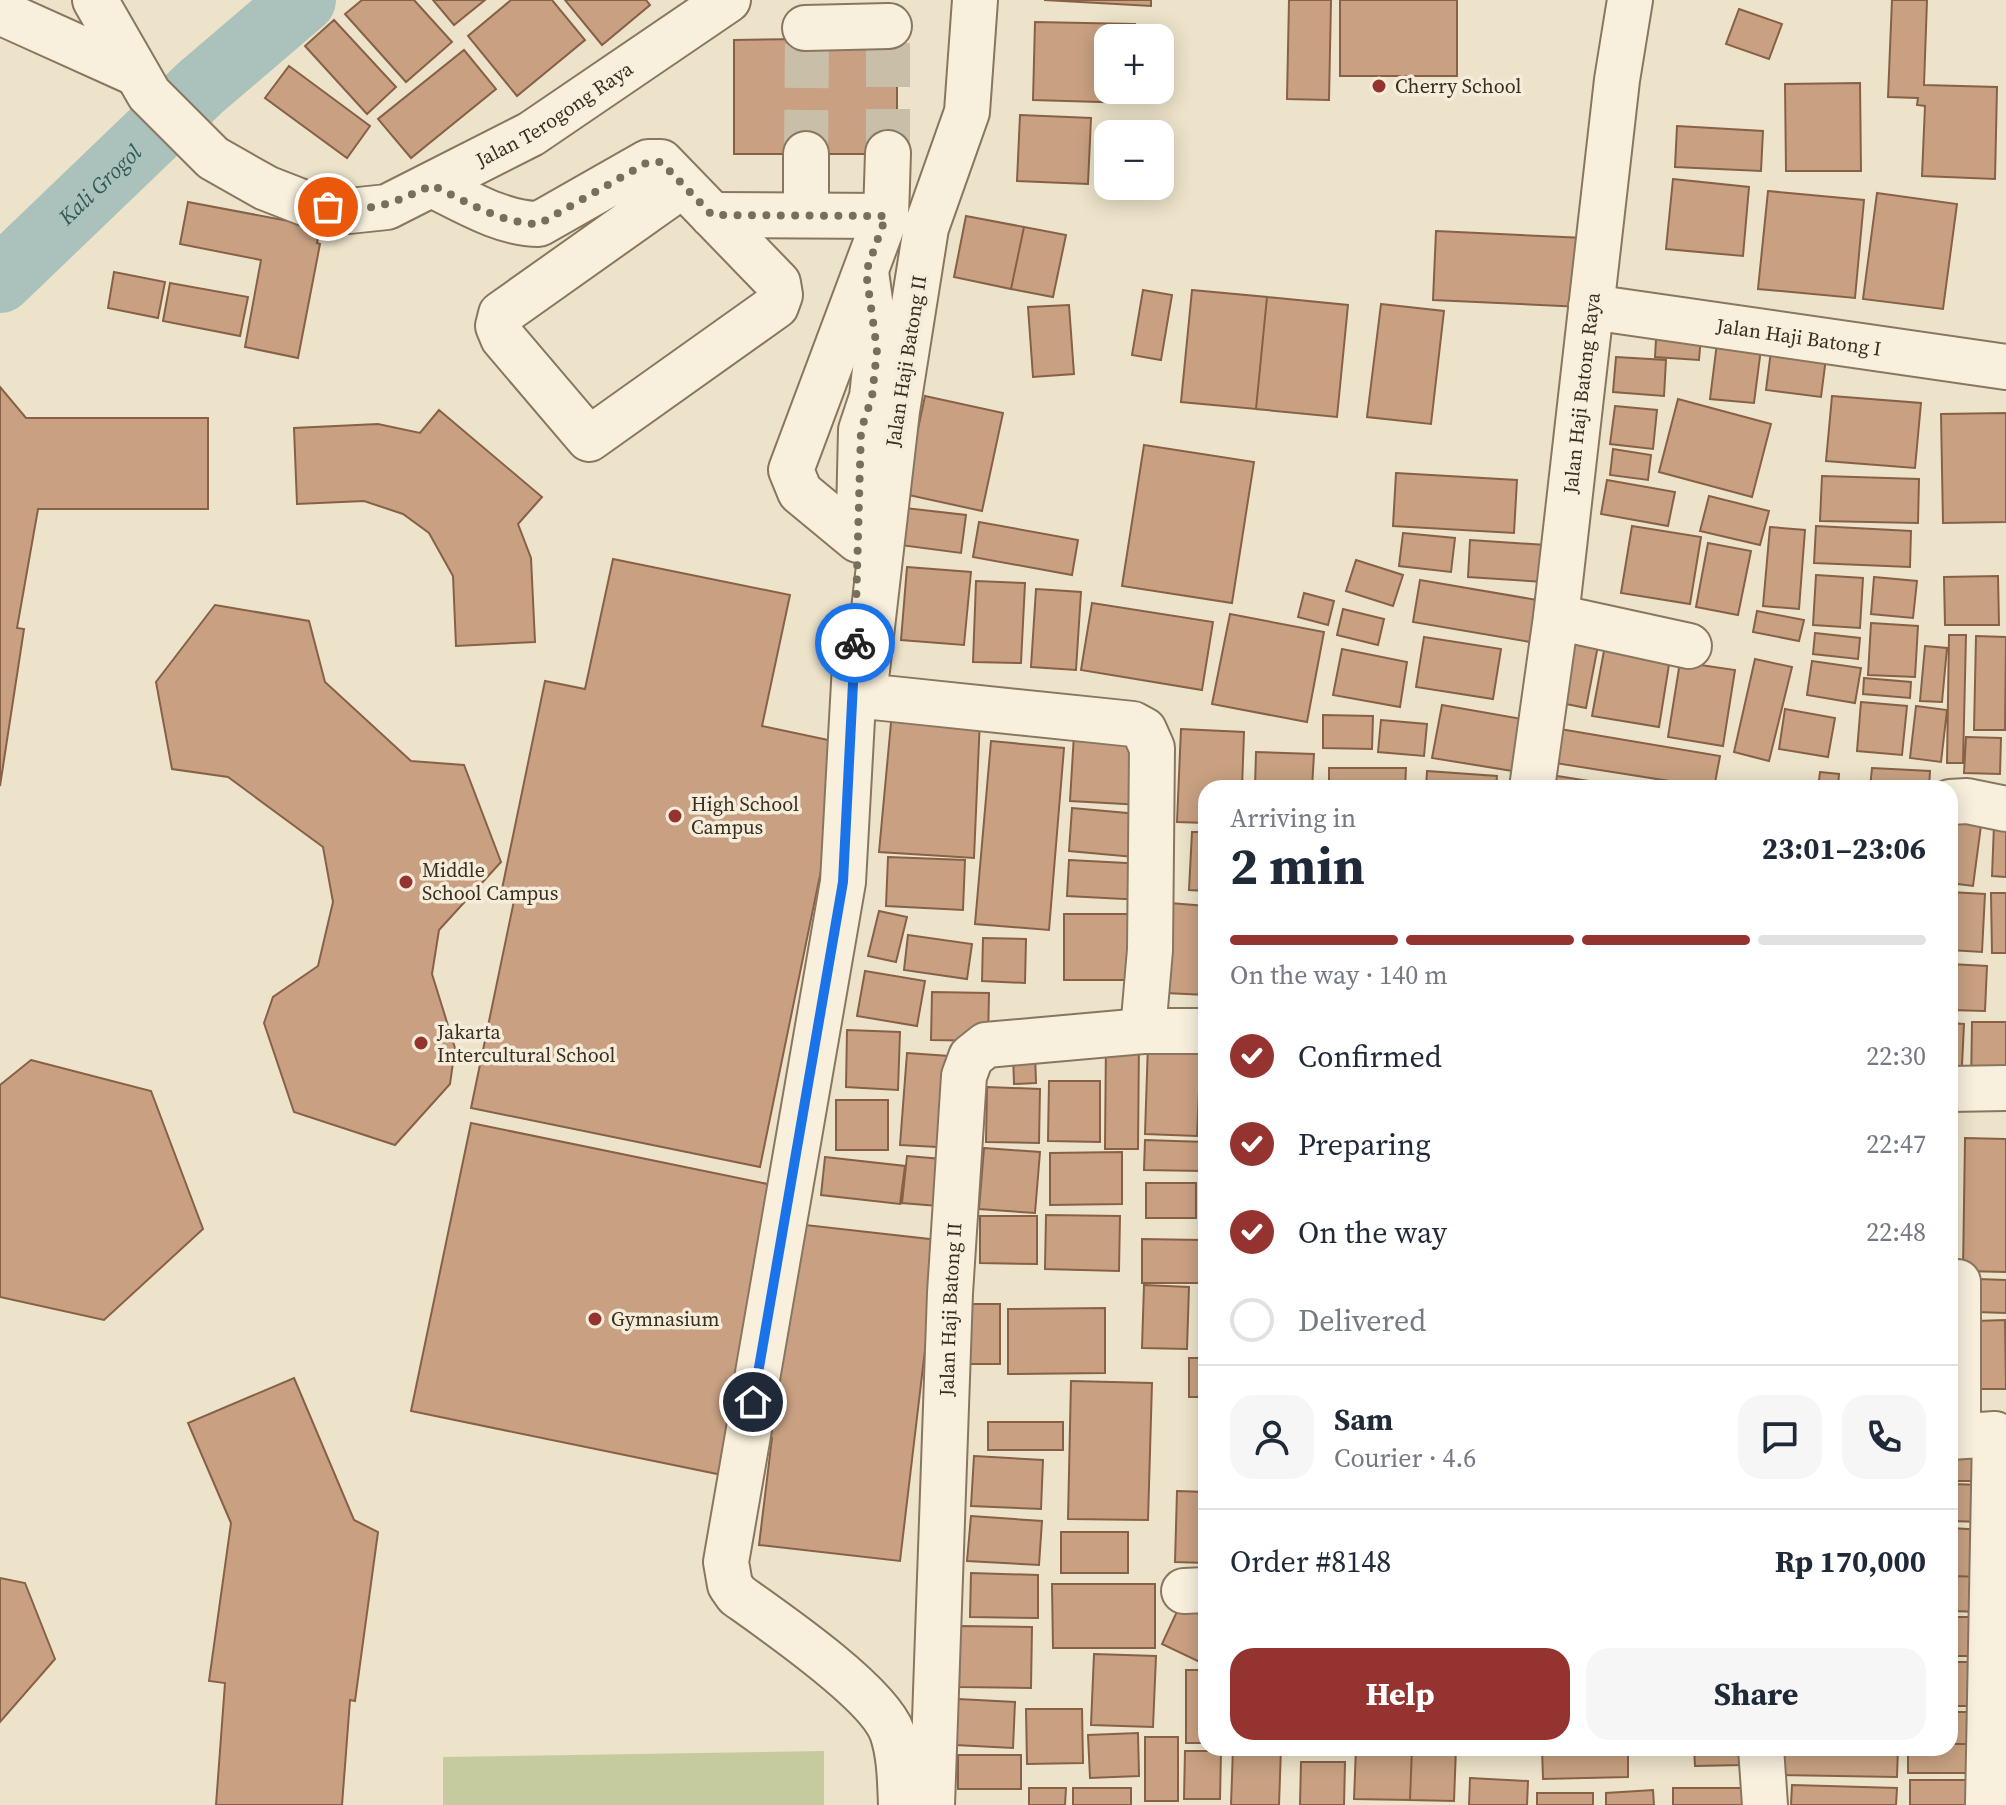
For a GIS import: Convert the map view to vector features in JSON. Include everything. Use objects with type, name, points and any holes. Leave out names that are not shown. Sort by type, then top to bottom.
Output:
[{"type":"street","name":"Jalan Terogong Raya","points":[[95,0],[141,83],[213,158],[307,204],[349,211],[387,207],[531,134],[728,0]]},
{"type":"street","name":"Jalan Haji Batong II","points":[[975,0],[967,112],[926,228],[874,586],[864,696],[1133,724],[1144,730],[1152,748],[1153,843],[1150,950],[1143,1031]]},
{"type":"street","name":"Jalan Haji Batong Raya","points":[[1533,780],[1556,617],[1615,95],[1630,0]]},
{"type":"street","points":[[804,22],[888,22]]},
{"type":"street","name":"Jalan Terogong Raya","points":[[10,26],[141,83]]},
{"type":"street","points":[[858,540],[793,483],[791,470],[886,216],[888,153]]},
{"type":"street","points":[[806,154],[806,215]]},
{"type":"street","points":[[432,185],[479,209],[524,224],[539,224],[648,162],[661,162],[698,200],[778,283],[780,295],[776,306],[594,436],[584,436],[503,338],[498,326],[501,314],[698,200],[806,215],[886,216]]},
{"type":"street","points":[[866,272],[877,350],[872,397],[861,430],[852,761],[843,882],[726,1562],[730,1585],[872,1703],[891,1731],[900,1769],[901,1805]]},
{"type":"street","name":"Jalan Haji Batong I","points":[[1591,307],[2006,367]]},
{"type":"street","points":[[812,414],[861,430]]},
{"type":"street","points":[[1556,617],[1689,646]]},
{"type":"street","points":[[1958,802],[2006,809]]},
{"type":"street","name":"Jalan Haji Batong II","points":[[932,1805],[943,1581],[950,1293],[964,1076],[971,1057],[986,1045],[1143,1031],[1198,1031]]},
{"type":"street","points":[[1958,1089],[2006,1088]]},
{"type":"street","points":[[1958,1282],[1968,1436],[1999,1596],[1988,1805]]},
{"type":"street","points":[[1762,1756],[1765,1805]]},
{"type":"green space","points":[[824,1751],[824,1805],[443,1805],[443,1757]]},
{"type":"building","points":[[362,0],[414,0],[452,42],[406,82],[345,14]]},
{"type":"building","points":[[433,0],[485,0],[454,25]]},
{"type":"building","points":[[511,0],[552,0],[585,40],[517,96],[468,36]]},
{"type":"building","points":[[565,0],[646,0],[650,5],[602,45]]},
{"type":"building","points":[[1044,0],[1151,0],[1151,6]]},
{"type":"building","points":[[1289,0],[1331,0],[1329,100],[1287,99]]},
{"type":"building","points":[[1340,0],[1457,0],[1457,76],[1340,76]]},
{"type":"building","points":[[1892,0],[1927,0],[1924,85],[1997,87],[1995,179],[1922,176],[1925,106],[1917,105],[1918,98],[1888,97]]},
{"type":"building","points":[[1739,9],[1782,24],[1769,59],[1726,44]]},
{"type":"building","points":[[334,20],[396,87],[367,114],[305,46]]},
{"type":"building","points":[[1035,22],[1135,24],[1094,24],[1094,102],[1033,100]]},
{"type":"building","points":[[734,40],[897,40],[897,154],[734,154]]},
{"type":"building","points":[[464,50],[496,89],[411,158],[378,119]]},
{"type":"building","points":[[289,66],[370,126],[347,158],[265,98]]},
{"type":"building","points":[[1860,83],[1861,171],[1786,171],[1785,84]]},
{"type":"building","points":[[1020,115],[1091,118],[1088,184],[1017,181]]},
{"type":"building","points":[[1677,126],[1763,131],[1761,171],[1675,167]]},
{"type":"building","points":[[1673,179],[1749,187],[1743,256],[1666,249]]},
{"type":"building","points":[[1768,191],[1864,200],[1855,298],[1758,289]]},
{"type":"building","points":[[1877,193],[1957,204],[1943,309],[1863,299]]},
{"type":"building","points":[[188,202],[320,227],[317,243],[320,244],[298,358],[245,347],[261,260],[180,244]]},
{"type":"building","points":[[966,216],[1024,227],[1011,289],[954,277]]},
{"type":"building","points":[[1024,227],[1066,235],[1053,297],[1011,289]]},
{"type":"building","points":[[1436,231],[1585,238],[1582,307],[1433,300]]},
{"type":"building","points":[[114,272],[165,282],[158,318],[108,308]]},
{"type":"building","points":[[170,283],[248,297],[240,336],[163,321]]},
{"type":"building","points":[[1143,290],[1172,295],[1161,360],[1132,355]]},
{"type":"building","points":[[1192,290],[1267,297],[1256,409],[1181,402]]},
{"type":"building","points":[[1267,297],[1348,305],[1337,417],[1256,409]]},
{"type":"building","points":[[1381,304],[1444,311],[1431,424],[1367,417]]},
{"type":"building","points":[[1069,305],[1074,374],[1033,377],[1028,307]]},
{"type":"building","points":[[1657,321],[1702,324],[1699,360],[1655,357]]},
{"type":"building","points":[[1718,335],[1762,341],[1754,403],[1710,399]]},
{"type":"building","points":[[1772,343],[1827,350],[1821,397],[1766,390]]},
{"type":"building","points":[[1616,357],[1666,360],[1664,396],[1613,392]]},
{"type":"building","points":[[0,387],[26,418],[208,418],[208,509],[38,509],[17,628],[24,629],[0,786]]},
{"type":"building","points":[[925,396],[1003,413],[982,511],[904,494]]},
{"type":"building","points":[[1832,396],[1921,403],[1915,468],[1826,461]]},
{"type":"building","points":[[1678,399],[1771,424],[1752,497],[1659,472]]},
{"type":"building","points":[[1615,406],[1657,410],[1653,449],[1610,444]]},
{"type":"building","points":[[439,410],[542,497],[518,524],[531,558],[535,642],[456,646],[453,576],[429,533],[403,514],[364,501],[297,504],[294,428],[378,424],[420,433]]},
{"type":"building","points":[[2006,413],[2006,522],[1943,523],[1941,414]]},
{"type":"building","points":[[1144,445],[1254,462],[1232,603],[1122,586]]},
{"type":"building","points":[[1613,449],[1651,455],[1648,480],[1610,475]]},
{"type":"building","points":[[1396,473],[1517,480],[1514,533],[1393,526]]},
{"type":"building","points":[[1822,476],[1919,479],[1918,523],[1820,521]]},
{"type":"building","points":[[1607,480],[1675,492],[1668,526],[1601,514]]},
{"type":"building","points":[[1709,496],[1769,511],[1760,545],[1700,531]]},
{"type":"building","points":[[905,508],[966,515],[961,553],[900,545]]},
{"type":"building","points":[[979,522],[1078,540],[1072,575],[973,557]]},
{"type":"building","points":[[1632,526],[1701,537],[1690,604],[1621,593]]},
{"type":"building","points":[[1816,526],[1911,531],[1910,567],[1814,563]]},
{"type":"building","points":[[1770,527],[1805,530],[1799,609],[1763,606]]},
{"type":"building","points":[[1403,533],[1455,538],[1451,572],[1399,566]]},
{"type":"building","points":[[1470,540],[1546,545],[1544,582],[1468,577]]},
{"type":"building","points":[[1708,543],[1751,551],[1738,615],[1696,607]]},
{"type":"building","name":"High School Campus","points":[[613,559],[790,595],[762,726],[847,744],[760,1167],[471,1108],[516,891],[502,889],[545,681],[585,689]]},
{"type":"building","points":[[1356,560],[1403,575],[1393,606],[1346,591]]},
{"type":"building","points":[[907,567],[971,572],[964,645],[901,640]]},
{"type":"building","points":[[1816,575],[1863,578],[1860,628],[1813,625]]},
{"type":"building","points":[[1998,576],[1999,625],[1945,625],[1944,577]]},
{"type":"building","points":[[1874,577],[1917,581],[1913,618],[1871,614]]},
{"type":"building","points":[[1420,580],[1537,600],[1530,642],[1413,622]]},
{"type":"building","points":[[976,581],[1025,583],[1021,663],[973,662]]},
{"type":"building","points":[[1036,589],[1081,592],[1076,670],[1031,667]]},
{"type":"building","points":[[1304,593],[1334,601],[1328,625],[1298,617]]},
{"type":"building","points":[[1092,603],[1213,622],[1202,690],[1081,670]]},
{"type":"building","name":"Middle School Campus","points":[[215,605],[309,621],[325,682],[411,761],[464,765],[501,862],[439,930],[432,974],[455,1048],[450,1084],[395,1145],[294,1112],[264,1023],[273,997],[318,966],[333,902],[323,847],[228,777],[172,769],[156,682]]},
{"type":"building","points":[[1343,609],[1384,619],[1378,645],[1337,635]]},
{"type":"building","points":[[1757,611],[1804,620],[1799,641],[1753,632]]},
{"type":"building","points":[[1230,614],[1324,632],[1307,722],[1212,704]]},
{"type":"building","points":[[1871,623],[1918,626],[1915,677],[1868,675]]},
{"type":"building","points":[[1566,628],[1600,635],[1586,708],[1551,701]]},
{"type":"building","points":[[1815,633],[1860,638],[1858,659],[1813,654]]},
{"type":"building","points":[[1949,635],[1966,635],[1963,763],[1947,763]]},
{"type":"building","points":[[1976,636],[2006,637],[2005,730],[1974,730]]},
{"type":"building","points":[[1424,637],[1501,649],[1493,699],[1416,687]]},
{"type":"building","points":[[1606,640],[1671,652],[1659,727],[1592,716]]},
{"type":"building","points":[[1925,646],[1947,648],[1942,702],[1920,701]]},
{"type":"building","points":[[1342,649],[1407,662],[1400,707],[1333,695]]},
{"type":"building","points":[[1755,659],[1792,667],[1769,761],[1734,752]]},
{"type":"building","points":[[1812,661],[1861,668],[1855,703],[1807,695]]},
{"type":"building","points":[[1680,662],[1735,670],[1723,746],[1668,737]]},
{"type":"building","points":[[1864,678],[1911,682],[1910,698],[1863,694]]},
{"type":"building","points":[[1861,702],[1907,706],[1902,755],[1857,751]]},
{"type":"building","points":[[1442,705],[1528,720],[1519,772],[1432,758]]},
{"type":"building","points":[[1916,706],[1947,710],[1941,762],[1910,758]]},
{"type":"building","points":[[1785,709],[1835,718],[1828,757],[1779,749]]},
{"type":"building","points":[[892,712],[980,718],[974,858],[879,852]]},
{"type":"building","points":[[1323,715],[1373,716],[1372,749],[1323,748]]},
{"type":"building","points":[[1381,720],[1427,724],[1424,756],[1378,752]]},
{"type":"building","points":[[1181,729],[1244,732],[1242,780],[1198,780],[1198,823],[1177,822]]},
{"type":"building","points":[[1560,729],[1720,756],[1716,780],[1663,780],[1555,763]]},
{"type":"building","points":[[1074,734],[1144,736],[1142,805],[1070,801]]},
{"type":"building","points":[[1966,737],[2001,738],[2000,774],[1964,773]]},
{"type":"building","points":[[991,741],[1064,748],[1049,930],[975,924]]},
{"type":"building","points":[[1256,752],[1314,754],[1312,780],[1255,780]]},
{"type":"building","points":[[1329,768],[1406,768],[1405,780],[1329,780]]},
{"type":"building","points":[[1872,768],[1930,771],[1929,780],[1871,780]]},
{"type":"building","points":[[1427,771],[1497,776],[1497,780],[1426,780]]},
{"type":"building","points":[[1820,772],[1839,774],[1839,780],[1819,780]]},
{"type":"building","points":[[1551,775],[1583,780],[1550,780]]},
{"type":"building","points":[[1072,808],[1149,815],[1145,858],[1069,851]]},
{"type":"building","points":[[1958,815],[1982,818],[1973,886],[1958,884]]},
{"type":"building","points":[[1994,825],[2006,825],[2006,877],[1992,876]]},
{"type":"building","points":[[1192,832],[1198,832],[1198,891],[1189,890]]},
{"type":"building","points":[[888,857],[965,860],[963,910],[886,906]]},
{"type":"building","points":[[1069,860],[1145,864],[1143,900],[1067,896]]},
{"type":"building","points":[[1958,892],[1985,894],[1982,952],[1958,950]]},
{"type":"building","points":[[1991,893],[2006,893],[2006,953],[1992,953]]},
{"type":"building","points":[[1170,903],[1198,905],[1198,995],[1166,993]]},
{"type":"building","points":[[879,911],[907,917],[896,962],[868,956]]},
{"type":"building","points":[[1064,914],[1139,914],[1139,980],[1064,980]]},
{"type":"building","points":[[908,935],[972,944],[967,979],[904,970]]},
{"type":"building","points":[[983,938],[1026,939],[1025,983],[982,981]]},
{"type":"building","points":[[1958,964],[1987,966],[1985,1011],[1958,1010]]},
{"type":"building","points":[[865,971],[925,981],[917,1026],[857,1016]]},
{"type":"building","points":[[932,992],[989,993],[988,1041],[931,1040]]},
{"type":"building","points":[[1972,1022],[2006,1022],[2006,1086],[1971,1086]]},
{"type":"building","points":[[1958,1024],[1964,1024],[1961,1086],[1958,1086]]},
{"type":"building","points":[[847,1030],[900,1032],[898,1090],[846,1087]]},
{"type":"building","points":[[1106,1038],[1139,1038],[1138,1149],[1105,1149]]},
{"type":"building","points":[[1148,1043],[1198,1045],[1197,1136],[1145,1134]]},
{"type":"building","points":[[907,1053],[963,1057],[957,1148],[900,1145]]},
{"type":"building","points":[[1013,1053],[1035,1053],[1036,1083],[1014,1084]]},
{"type":"building","points":[[31,1060],[151,1091],[203,1229],[104,1320],[0,1297],[0,1085]]},
{"type":"building","points":[[1049,1081],[1100,1081],[1100,1142],[1048,1141]]},
{"type":"building","points":[[987,1087],[1040,1089],[1039,1143],[986,1142]]},
{"type":"building","points":[[836,1100],[888,1100],[888,1150],[836,1150]]},
{"type":"building","name":"Gymnasium","points":[[471,1123],[787,1188],[753,1402],[775,1410],[797,1224],[938,1240],[900,1561],[759,1545],[772,1438],[738,1425],[727,1476],[411,1411]]},
{"type":"building","points":[[1965,1138],[2006,1139],[2006,1272],[1963,1271]]},
{"type":"building","points":[[1145,1140],[1198,1142],[1198,1171],[1144,1170]]},
{"type":"building","points":[[984,1148],[1040,1152],[1035,1213],[979,1209]]},
{"type":"building","points":[[1122,1152],[1122,1204],[1050,1205],[1050,1153]]},
{"type":"building","points":[[907,1156],[954,1160],[950,1207],[902,1203]]},
{"type":"building","points":[[825,1157],[905,1166],[900,1204],[821,1195]]},
{"type":"building","points":[[1146,1183],[1196,1183],[1196,1218],[1146,1218]]},
{"type":"building","points":[[1046,1215],[1120,1216],[1119,1271],[1045,1269]]},
{"type":"building","points":[[980,1216],[1037,1216],[1037,1264],[980,1263]]},
{"type":"building","points":[[1142,1239],[1198,1240],[1198,1283],[1142,1283]]},
{"type":"building","points":[[1978,1279],[2006,1280],[2006,1313],[1977,1312]]},
{"type":"building","points":[[1144,1285],[1189,1287],[1187,1349],[1142,1348]]},
{"type":"building","points":[[958,1304],[1000,1304],[1000,1364],[958,1364]]},
{"type":"building","points":[[1105,1308],[1105,1373],[1008,1374],[1008,1309]]},
{"type":"building","points":[[2005,1320],[2006,1389],[1977,1389],[1976,1321]]},
{"type":"building","points":[[1189,1358],[1198,1358],[1198,1397],[1189,1397]]},
{"type":"building","points":[[294,1378],[354,1520],[378,1532],[355,1701],[350,1700],[342,1805],[216,1805],[225,1683],[209,1681],[231,1523],[188,1423]]},
{"type":"building","points":[[1071,1381],[1152,1383],[1148,1520],[1068,1519]]},
{"type":"building","points":[[988,1422],[1063,1422],[1063,1450],[988,1450]]},
{"type":"building","points":[[1958,1441],[1986,1441],[1986,1481],[1958,1481]]},
{"type":"building","points":[[974,1456],[1043,1460],[1041,1509],[971,1506]]},
{"type":"building","points":[[1958,1484],[1985,1485],[1983,1522],[1958,1521]]},
{"type":"building","points":[[1177,1491],[1198,1492],[1198,1563],[1175,1562]]},
{"type":"building","points":[[971,1516],[1042,1521],[1039,1565],[967,1561]]},
{"type":"building","points":[[1958,1528],[1985,1530],[1984,1577],[1958,1576]]},
{"type":"building","points":[[1061,1532],[1128,1532],[1128,1573],[1061,1573]]},
{"type":"building","points":[[971,1573],[1038,1575],[1038,1618],[970,1617]]},
{"type":"building","points":[[1958,1576],[1984,1577],[1983,1612],[1958,1611]]},
{"type":"building","points":[[0,1578],[25,1583],[55,1659],[0,1722]]},
{"type":"building","points":[[1052,1584],[1155,1584],[1155,1648],[1053,1648]]},
{"type":"building","points":[[1186,1592],[1198,1598],[1198,1661],[1162,1644]]},
{"type":"building","points":[[1958,1617],[1980,1617],[1979,1656],[1958,1656]]},
{"type":"building","points":[[960,1626],[1032,1627],[1031,1688],[959,1687]]},
{"type":"building","points":[[1094,1654],[1156,1656],[1153,1727],[1091,1725]]},
{"type":"building","points":[[1958,1662],[1979,1662],[1978,1706],[1958,1706]]},
{"type":"building","points":[[1186,1670],[1198,1670],[1198,1743],[1186,1743]]},
{"type":"building","points":[[958,1699],[1015,1702],[1013,1748],[955,1745]]},
{"type":"building","points":[[1026,1709],[1082,1709],[1083,1763],[1027,1764]]},
{"type":"building","points":[[1958,1712],[1975,1712],[1975,1744],[1958,1744]]},
{"type":"building","points":[[1138,1733],[1139,1776],[1090,1778],[1088,1735]]},
{"type":"building","points":[[1145,1737],[1178,1737],[1178,1801],[1145,1801]]},
{"type":"building","points":[[1958,1744],[1975,1744],[1975,1773],[1908,1773],[1908,1756],[1958,1756]]},
{"type":"building","points":[[1185,1751],[1198,1751],[1198,1756],[1221,1756],[1220,1799],[1184,1799]]},
{"type":"building","points":[[958,1755],[1021,1755],[1021,1789],[958,1789]]},
{"type":"building","points":[[1233,1756],[1281,1756],[1279,1805],[1231,1805]]},
{"type":"building","points":[[1356,1756],[1412,1756],[1410,1800],[1354,1799]]},
{"type":"building","points":[[1412,1756],[1456,1756],[1454,1801],[1410,1800]]},
{"type":"building","points":[[1542,1756],[1628,1756],[1628,1777],[1543,1779]]},
{"type":"building","points":[[1694,1756],[1741,1756],[1742,1765],[1695,1766]]},
{"type":"building","points":[[1777,1756],[1898,1756],[1897,1777],[1777,1775]]},
{"type":"building","points":[[1301,1762],[1345,1762],[1344,1805],[1300,1805]]},
{"type":"building","points":[[1470,1778],[1528,1781],[1527,1805],[1469,1805]]},
{"type":"building","points":[[1910,1780],[1977,1780],[1976,1805],[1910,1805]]},
{"type":"building","points":[[1792,1785],[1897,1788],[1896,1805],[1791,1805]]},
{"type":"building","points":[[1029,1788],[1066,1788],[1065,1805],[1029,1805]]},
{"type":"building","points":[[1073,1788],[1131,1788],[1131,1805],[1073,1805]]},
{"type":"building","points":[[1673,1788],[1743,1788],[1743,1805],[1673,1805]]},
{"type":"building","points":[[1653,1790],[1654,1805],[1606,1805],[1606,1793]]},
{"type":"building","points":[[1537,1793],[1593,1793],[1593,1805],[1537,1805]]},
{"type":"waterway","name":"Kali Grogol","points":[[0,280],[200,88],[303,0]]},
{"type":"tunnel","points":[[806,154],[807,39]]},
{"type":"tunnel","points":[[888,39],[888,153]]},
{"type":"way so far","points":[[328,207],[349,211],[387,207],[432,185],[479,209],[524,224],[539,224],[648,162],[661,162],[712,215],[886,216],[866,272],[877,350],[872,397],[861,430],[855,643]]},
{"type":"place","name":"Cherry School","points":[[1379,86]]},
{"type":"place","name":"High School Campus","points":[[675,816]]},
{"type":"place","name":"Middle School Campus","points":[[406,882]]},
{"type":"place","name":"Jakarta Intercultural School","points":[[421,1043]]},
{"type":"place","name":"Gymnasium","points":[[595,1319]]},
{"type":"route","points":[[753,1402],[843,882],[852,761],[855,643]]}]
